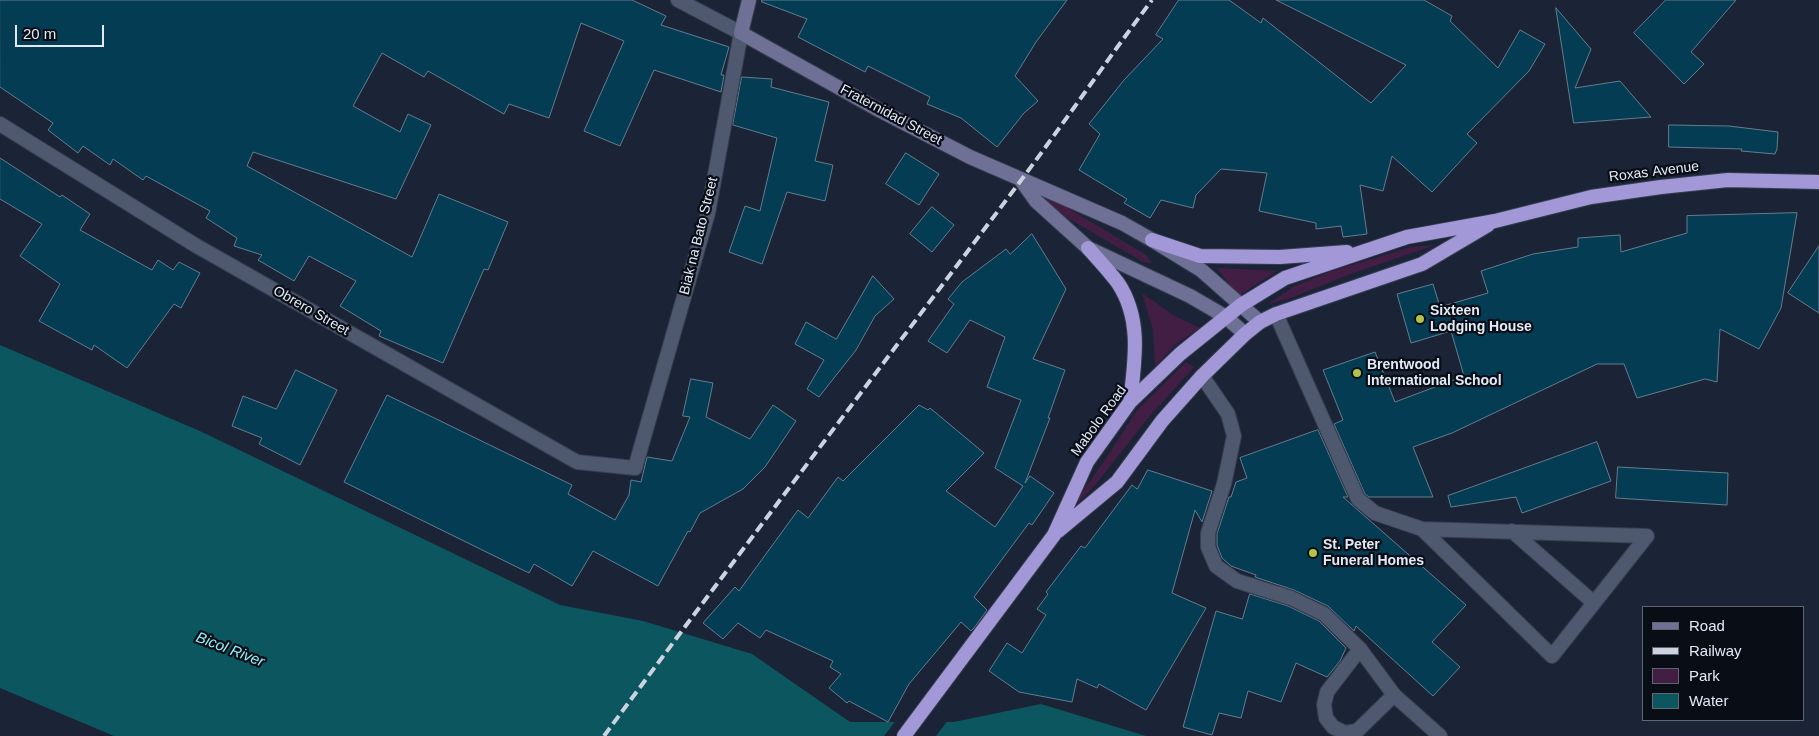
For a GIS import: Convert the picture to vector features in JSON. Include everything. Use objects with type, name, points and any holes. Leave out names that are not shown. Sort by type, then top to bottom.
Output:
[{"type":"highway","name":"Roxas Avenue","points":[[1241,305],[1285,278],[1407,237],[1495,221],[1591,197],[1728,180],[1819,182]]},
{"type":"highway","name":"Roxas Avenue","points":[[1244,334],[1260,322],[1276,314],[1422,264],[1495,221]]},
{"type":"highway","points":[[1152,240],[1200,256],[1239,258],[1280,257],[1370,250]]},
{"type":"highway","points":[[1088,248],[1118,283],[1130,307],[1137,349],[1130,402]]},
{"type":"highway","name":"Mabolo Road","points":[[904,736],[1054,535],[1087,462],[1130,402],[1180,354],[1241,305]]},
{"type":"highway","name":"Mabolo Road","points":[[1054,535],[1117,482],[1162,422],[1202,376],[1244,334]]},
{"type":"main road","name":"Biak na Bato Street","points":[[741,33],[749,0]]},
{"type":"main road","name":"Fraternidad Street","points":[[741,33],[877,109],[970,157],[1122,223],[1201,270],[1260,322]]},
{"type":"main road","points":[[1022,180],[1036,201],[1088,248],[1168,285],[1226,316],[1244,334]]},
{"type":"street","name":"Fraternidad Street","points":[[678,0],[741,33]]},
{"type":"street","name":"Biak na Bato Street","points":[[635,468],[708,213],[741,33]]},
{"type":"street","name":"Obrero Street","points":[[0,124],[194,245],[577,462],[635,468]]},
{"type":"street","points":[[1276,314],[1358,499],[1375,513],[1422,529],[1647,536],[1552,656],[1422,529]]},
{"type":"street","points":[[1202,376],[1228,414],[1234,436],[1224,484],[1208,533],[1208,546],[1216,566],[1237,581],[1291,598],[1324,614],[1360,648],[1394,695],[1440,736]]},
{"type":"street","points":[[1512,531],[1594,603]]},
{"type":"street","points":[[1360,648],[1328,692],[1324,705],[1326,718],[1333,727],[1345,733],[1357,731],[1394,695]]},
{"type":"green space","points":[[1046,199],[1056,201],[1146,255],[1152,263],[1143,262],[1049,207]]},
{"type":"green space","points":[[1435,245],[1348,275],[1291,298],[1268,304],[1293,287],[1332,271],[1411,247]]},
{"type":"green space","points":[[1217,268],[1277,271],[1238,296]]},
{"type":"green space","points":[[1142,293],[1173,315],[1200,328],[1176,344],[1155,366],[1153,330]]},
{"type":"green space","points":[[1186,362],[1194,367],[1148,418],[1096,484],[1067,514],[1137,410]]},
{"type":"water","name":"Bicol River","points":[[0,345],[202,432],[560,605],[643,621],[752,654],[850,722],[954,722],[1041,704],[1146,736],[114,736],[0,688]]},
{"type":"pier","points":[[897,719],[949,719],[936,736],[884,736]]},
{"type":"building","points":[[0,0],[632,0],[666,16],[661,25],[729,47],[721,75],[724,75],[721,92],[654,70],[620,146],[584,131],[624,41],[581,23],[549,118],[509,104],[504,114],[428,71],[424,77],[382,53],[353,106],[400,132],[408,114],[431,125],[396,199],[253,152],[247,166],[412,257],[439,194],[508,222],[488,270],[484,269],[443,363],[379,336],[381,331],[340,306],[356,281],[309,256],[294,281],[258,260],[262,255],[234,246],[237,238],[206,218],[210,211],[146,176],[143,180],[113,159],[110,165],[83,146],[78,153],[48,130],[53,123],[0,87]]},
{"type":"building","points":[[762,0],[1067,0],[1036,42],[1015,76],[1038,101],[1024,113],[997,147],[961,118],[927,104],[930,97],[868,66],[865,72],[798,37],[807,19],[762,2]]},
{"type":"building","points":[[1179,0],[1229,0],[1261,23],[1263,18],[1371,103],[1406,65],[1276,0],[1424,0],[1452,16],[1450,21],[1498,68],[1520,30],[1545,44],[1529,71],[1467,134],[1477,143],[1432,192],[1392,156],[1383,191],[1360,185],[1367,234],[1343,237],[1341,226],[1316,229],[1316,223],[1259,211],[1267,173],[1221,169],[1196,195],[1193,208],[1161,200],[1150,218],[1124,203],[1127,199],[1079,170],[1100,134],[1089,124],[1124,80],[1163,39],[1156,35]]},
{"type":"building","points":[[1666,0],[1736,0],[1691,52],[1704,64],[1684,84],[1634,33]]},
{"type":"building","points":[[1556,8],[1591,49],[1575,88],[1620,81],[1651,117],[1574,123]]},
{"type":"building","points":[[742,77],[772,79],[771,87],[829,102],[815,161],[833,165],[825,201],[787,192],[762,264],[729,252],[745,206],[760,211],[777,138],[733,125]]},
{"type":"building","points":[[1669,125],[1729,126],[1778,132],[1777,149],[1775,154],[1741,151],[1742,149],[1669,147]]},
{"type":"building","points":[[906,153],[939,174],[919,205],[886,184]]},
{"type":"building","points":[[0,158],[90,214],[80,230],[152,270],[158,260],[173,270],[179,262],[200,273],[181,308],[174,304],[127,368],[94,345],[92,350],[39,321],[60,284],[20,256],[42,224],[0,199]]},
{"type":"building","points":[[932,207],[954,225],[932,252],[910,234]]},
{"type":"building","points":[[1797,213],[1781,308],[1759,349],[1720,329],[1717,382],[1705,379],[1637,398],[1624,364],[1597,364],[1452,433],[1413,447],[1433,497],[1369,497],[1365,494],[1334,424],[1343,420],[1323,370],[1375,352],[1395,402],[1464,376],[1451,331],[1411,343],[1397,294],[1433,284],[1440,307],[1488,293],[1481,271],[1533,254],[1578,247],[1578,238],[1620,235],[1621,252],[1687,233],[1687,216]]},
{"type":"building","points":[[1032,234],[1066,289],[1033,359],[1065,370],[1048,418],[1050,418],[1025,483],[1030,476],[1054,493],[1032,525],[1029,523],[974,597],[987,610],[974,628],[971,631],[961,622],[909,684],[888,722],[849,701],[847,703],[829,688],[841,674],[830,667],[833,661],[766,630],[760,638],[738,623],[723,639],[703,623],[735,587],[739,591],[798,510],[808,518],[838,477],[843,481],[919,405],[928,410],[930,408],[984,453],[946,491],[995,527],[1023,486],[995,468],[1021,400],[987,387],[1005,337],[970,320],[947,353],[928,341],[954,304],[948,299],[962,282],[1006,249],[1010,254]]},
{"type":"building","points":[[1819,246],[1819,313],[1788,293]]},
{"type":"building","points":[[873,276],[894,299],[875,316],[856,350],[819,397],[807,389],[824,360],[795,344],[806,322],[836,339]]},
{"type":"building","points":[[296,370],[337,390],[300,465],[259,444],[262,438],[232,426],[243,396],[276,409]]},
{"type":"building","points":[[691,379],[713,383],[706,417],[750,439],[773,405],[796,421],[765,467],[743,489],[700,513],[658,586],[593,551],[572,586],[534,564],[529,573],[344,482],[387,395],[572,485],[568,494],[615,520],[629,495],[631,480],[641,482],[647,457],[672,461],[690,417],[683,416]]},
{"type":"building","name":"St. Peter Funeral Homes","points":[[1318,430],[1348,497],[1343,497],[1466,605],[1432,642],[1460,667],[1433,696],[1356,626],[1354,631],[1328,606],[1294,590],[1255,577],[1256,575],[1231,566],[1222,558],[1217,545],[1217,534],[1236,482],[1247,478],[1240,458]]},
{"type":"building","points":[[1597,442],[1611,481],[1522,513],[1516,497],[1451,507],[1448,496]]},
{"type":"building","points":[[1618,467],[1728,473],[1727,505],[1616,498]]},
{"type":"building","points":[[1148,470],[1212,491],[1202,522],[1195,510],[1172,593],[1206,608],[1146,710],[1099,684],[1097,688],[1077,679],[1072,702],[1019,692],[989,671],[1007,643],[1022,653],[1046,615],[1037,609],[1048,594],[1046,592],[1081,546],[1085,548],[1132,485],[1137,489]]},
{"type":"building","points":[[1250,594],[1288,606],[1319,621],[1346,648],[1340,661],[1327,677],[1296,663],[1281,702],[1248,691],[1241,718],[1219,713],[1212,735],[1183,727],[1216,611],[1242,619]]},
{"type":"railway","points":[[604,736],[1019,183],[1152,0]]},
{"type":"place","name":"Sixteen Lodging House","points":[[1420,319]]},
{"type":"place","name":"Brentwood International School","points":[[1357,373]]},
{"type":"place","name":"St. Peter Funeral Homes","points":[[1313,553]]}]
